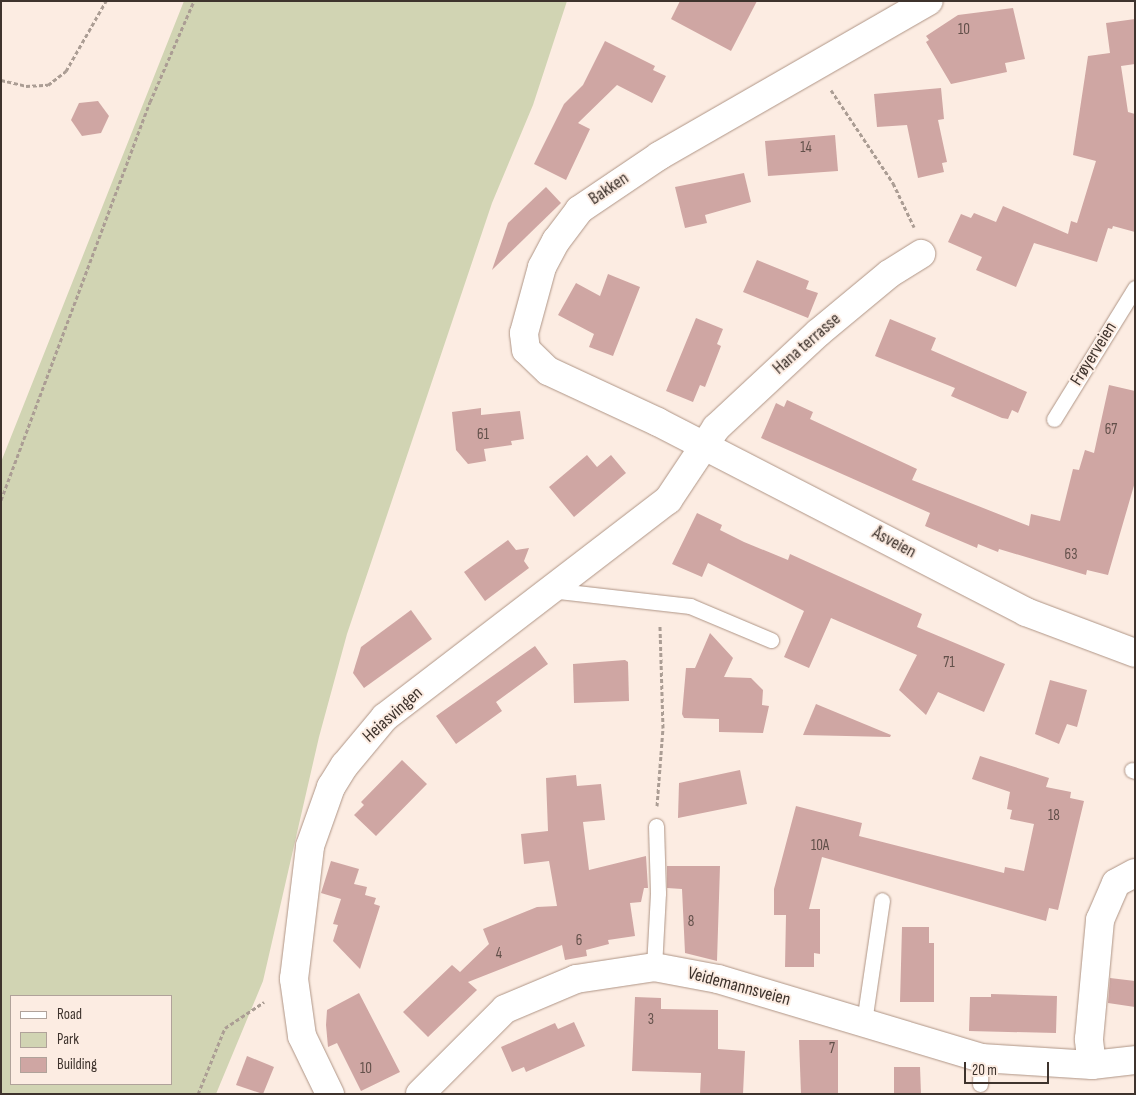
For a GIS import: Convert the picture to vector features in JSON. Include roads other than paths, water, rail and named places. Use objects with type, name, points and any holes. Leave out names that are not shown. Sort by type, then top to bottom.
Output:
[{"type":"street","name":"Bakken","points":[[658,422],[548,371],[526,350],[524,333],[542,267],[579,210],[600,194],[659,156],[815,67],[897,9],[929,1]]},
{"type":"street","name":"Hana terrasse","points":[[703,445],[716,428],[788,360],[889,274],[921,254]]},
{"type":"street","name":"Åsveien","points":[[658,422],[1026,612],[1134,650]]},
{"type":"street","name":"Heiasvingen","points":[[330,1094],[302,1036],[294,979],[310,846],[331,787],[364,739],[385,718],[668,500],[691,469],[703,445]]},
{"type":"street","points":[[1092,1065],[1089,1039],[1100,920],[1116,883],[1135,873]]},
{"type":"street","name":"Veidemannsveien","points":[[420,1094],[505,1009],[576,979],[654,967],[703,976],[864,1022],[981,1071],[1092,1065],[1135,1060]]},
{"type":"lane","name":"Frøyerveien","points":[[1054,419],[1135,288]]},
{"type":"lane","points":[[550,590],[656,600],[713,614],[771,640]]},
{"type":"lane","points":[[654,967],[658,893],[656,826]]},
{"type":"lane","points":[[864,1022],[882,900]]}]
